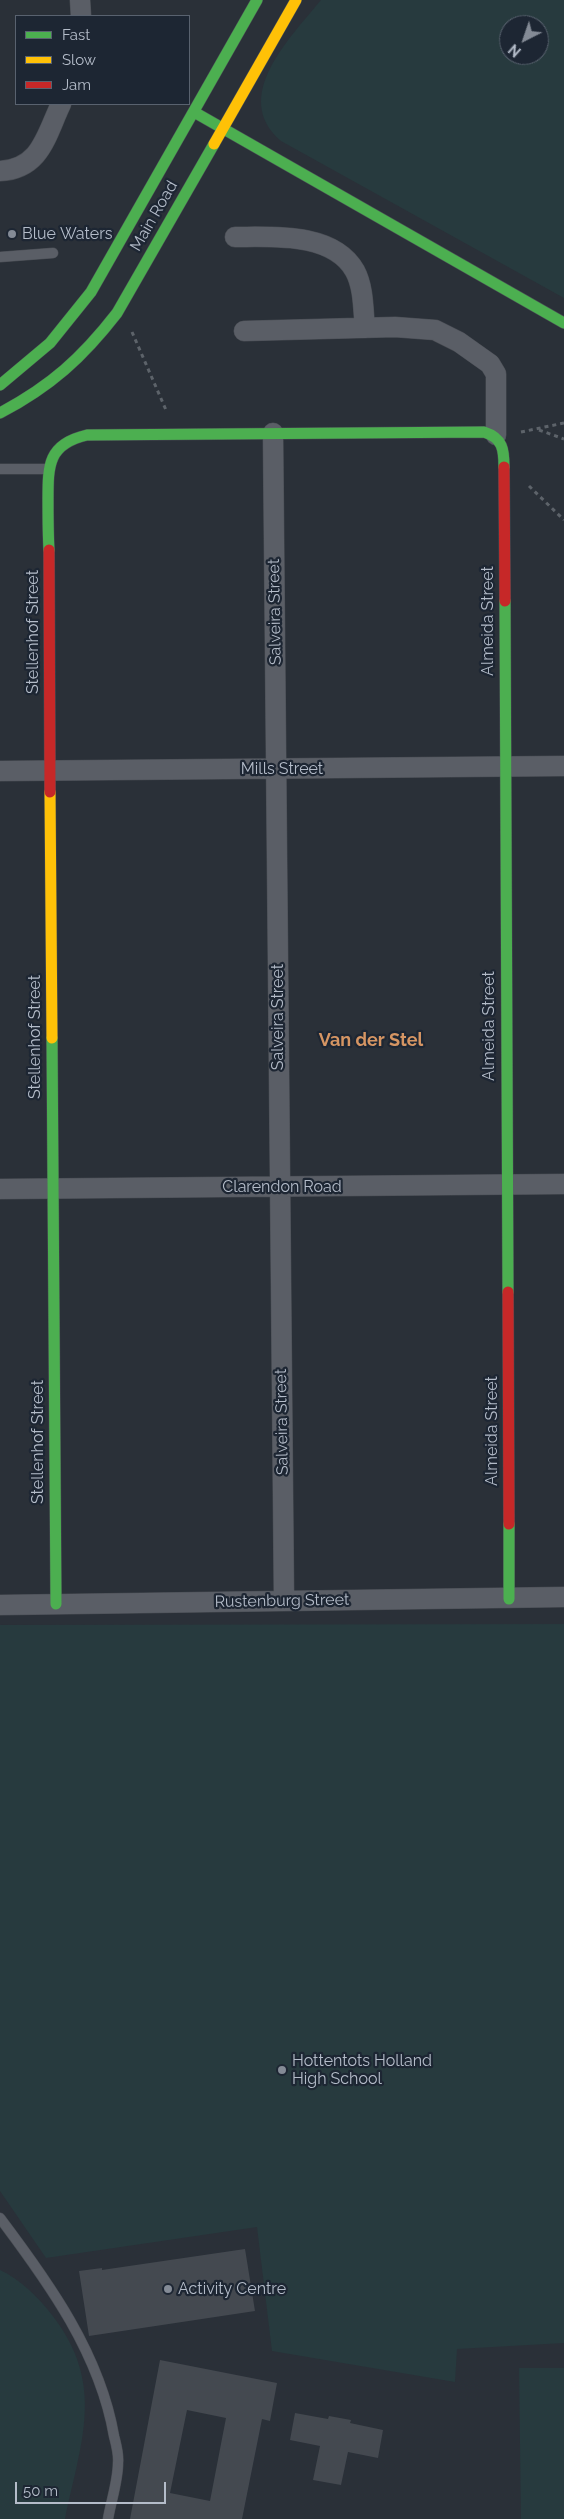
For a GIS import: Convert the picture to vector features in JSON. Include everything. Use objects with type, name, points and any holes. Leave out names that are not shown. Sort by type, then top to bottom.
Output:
[{"type":"main road","name":"Main Road","points":[[0,385],[27,365],[72,320],[91,292],[257,0]]},
{"type":"main road","name":"Main Road","points":[[0,413],[53,384],[96,341],[117,313],[296,0]]},
{"type":"main road","points":[[194,112],[564,322]]},
{"type":"main road","points":[[48,469],[53,455],[62,444],[76,436],[96,433],[484,432],[496,435]]},
{"type":"main road","name":"Almeida Street","points":[[496,435],[502,443],[504,454],[509,1599]]},
{"type":"main road","name":"Stellenhof Street","points":[[48,469],[56,1604]]},
{"type":"street","points":[[80,0],[81,15]]},
{"type":"street","points":[[0,171],[18,169],[33,160],[60,105]]},
{"type":"street","points":[[235,237],[289,237],[308,240],[332,250],[355,271],[360,286],[365,328]]},
{"type":"street","points":[[244,331],[395,327],[435,330],[459,342],[490,364],[496,374],[496,435]]},
{"type":"street","name":"Salveira Street","points":[[273,433],[284,1600]]},
{"type":"street","name":"Mills Street","points":[[0,771],[564,766]]},
{"type":"street","name":"Clarendon Road","points":[[0,1189],[564,1184]]},
{"type":"street","name":"Rustenburg Street","points":[[0,1605],[564,1597]]},
{"type":"lane","points":[[0,257],[53,253]]},
{"type":"lane","points":[[0,470],[48,469]]},
{"type":"lane","points":[[0,2218],[56,2297],[89,2356],[101,2388],[111,2418],[119,2462],[108,2519]]},
{"type":"path","points":[[117,313],[136,336],[162,401],[178,433]]},
{"type":"path","points":[[496,435],[538,430],[564,423]]},
{"type":"path","points":[[538,430],[564,439]]},
{"type":"path","points":[[527,484],[564,520]]},
{"type":"green space","points":[[321,0],[564,0],[564,298],[281,141],[267,124],[261,106],[263,87],[270,68],[294,32]]},
{"type":"green space","name":"Hottentots Holland High School","points":[[564,1624],[564,2343],[457,2349],[455,2382],[272,2351],[257,2227],[46,2258],[0,2191],[0,1625]]},
{"type":"green space","points":[[0,2270],[22,2284],[52,2315],[69,2340],[79,2365],[84,2390],[85,2414],[82,2439],[65,2519],[0,2519]]},
{"type":"green space","points":[[519,2368],[564,2368],[564,2519],[521,2519]]},
{"type":"building","points":[[245,2249],[255,2311],[89,2336],[79,2271],[102,2268],[102,2270]]},
{"type":"building","points":[[160,2360],[277,2383],[270,2421],[262,2419],[242,2519],[130,2519]],"holes":[[[187,2410],[226,2418],[210,2501],[170,2493]]]},
{"type":"building","points":[[295,2413],[328,2419],[329,2416],[351,2420],[350,2423],[383,2430],[378,2458],[348,2452],[341,2485],[313,2480],[320,2446],[290,2440]]},
{"type":"traffic: fast","points":[[0,385],[50,343],[91,292],[257,0]]},
{"type":"traffic: fast","points":[[194,112],[564,323]]},
{"type":"traffic: fast","points":[[0,413],[35,392],[64,370],[91,344],[117,313],[214,144]]},
{"type":"traffic: fast","points":[[49,550],[48,488],[50,466],[58,450],[64,444],[87,435],[484,432],[499,441],[504,455],[504,467]]},
{"type":"traffic: fast","points":[[505,601],[508,1292]]},
{"type":"traffic: fast","points":[[52,1038],[56,1604]]},
{"type":"traffic: fast","points":[[509,1524],[509,1599]]},
{"type":"traffic: slow","points":[[214,144],[296,0]]},
{"type":"traffic: slow","points":[[50,792],[52,1038]]},
{"type":"traffic: jam","points":[[504,467],[505,601]]},
{"type":"traffic: jam","points":[[49,550],[50,792]]},
{"type":"traffic: jam","points":[[508,1292],[509,1524]]},
{"type":"place","name":"Blue Waters","points":[[12,234]]},
{"type":"place","name":"Hottentots Holland High School","points":[[282,2070]]},
{"type":"place","name":"Activity Centre","points":[[168,2289]]},
{"type":"district","name":"Van der Stel","points":[[371,1041]]}]
